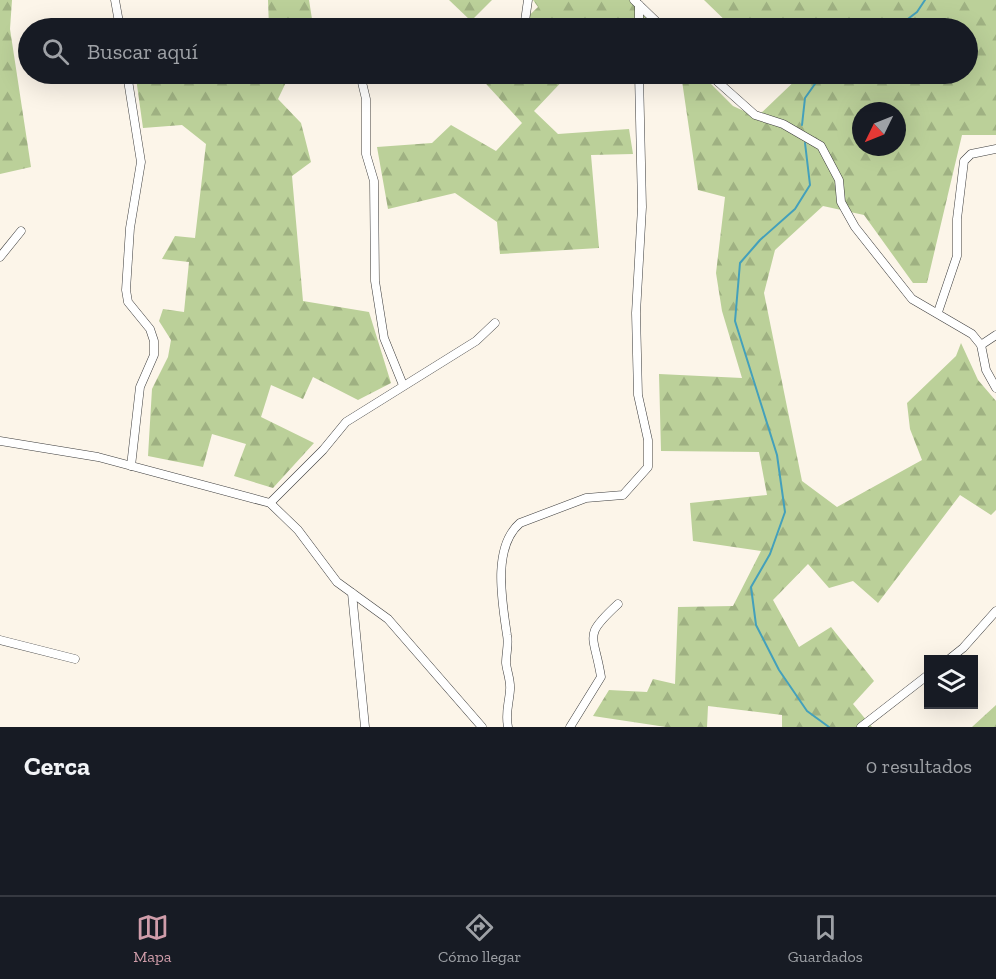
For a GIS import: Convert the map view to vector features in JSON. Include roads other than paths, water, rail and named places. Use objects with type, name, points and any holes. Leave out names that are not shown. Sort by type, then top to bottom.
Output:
[{"type":"street","points":[[116,0],[119,18]]},
{"type":"street","points":[[525,18],[528,0]]},
{"type":"street","points":[[637,3],[638,18]]},
{"type":"street","points":[[637,3],[653,18]]},
{"type":"street","points":[[129,84],[141,162],[130,228],[126,290],[128,302],[150,329],[154,341],[154,355],[140,387],[131,466]]},
{"type":"street","points":[[362,84],[366,99],[366,154],[374,181],[375,281],[384,338],[404,385]]},
{"type":"street","points":[[508,727],[506,711],[511,690],[506,663],[508,637],[504,611],[502,557],[512,530],[531,519],[586,498],[623,495],[648,467],[648,440],[638,395],[636,313],[642,207],[639,84]]},
{"type":"street","points":[[720,84],[755,115],[783,124],[821,146],[839,180],[841,202],[855,227],[912,298],[972,334],[981,345],[986,370],[996,388]]},
{"type":"street","points":[[938,312],[957,255],[957,219],[964,161],[971,154],[996,149]]},
{"type":"street","points":[[0,257],[21,231]]},
{"type":"street","points":[[270,503],[323,450],[346,422],[476,341],[495,323]]},
{"type":"street","points":[[981,345],[996,335]]},
{"type":"street","points":[[0,441],[98,457],[270,503],[298,530],[325,569],[352,593],[388,618],[482,727]]},
{"type":"street","points":[[352,593],[365,727]]},
{"type":"street","points":[[570,727],[601,677],[593,636],[595,626],[618,604]]},
{"type":"street","points":[[953,655],[996,611]]},
{"type":"street","points":[[0,640],[75,659]]},
{"type":"street","points":[[861,727],[924,678]]},
{"type":"waterway","points":[[909,18],[917,12],[925,0]]},
{"type":"waterway","points":[[802,125],[805,98],[815,84]]},
{"type":"waterway","points":[[805,143],[810,185],[795,209],[760,240],[740,263],[735,321],[777,455],[785,512],[770,554],[751,587],[756,625],[779,670],[807,711],[829,727]]}]
